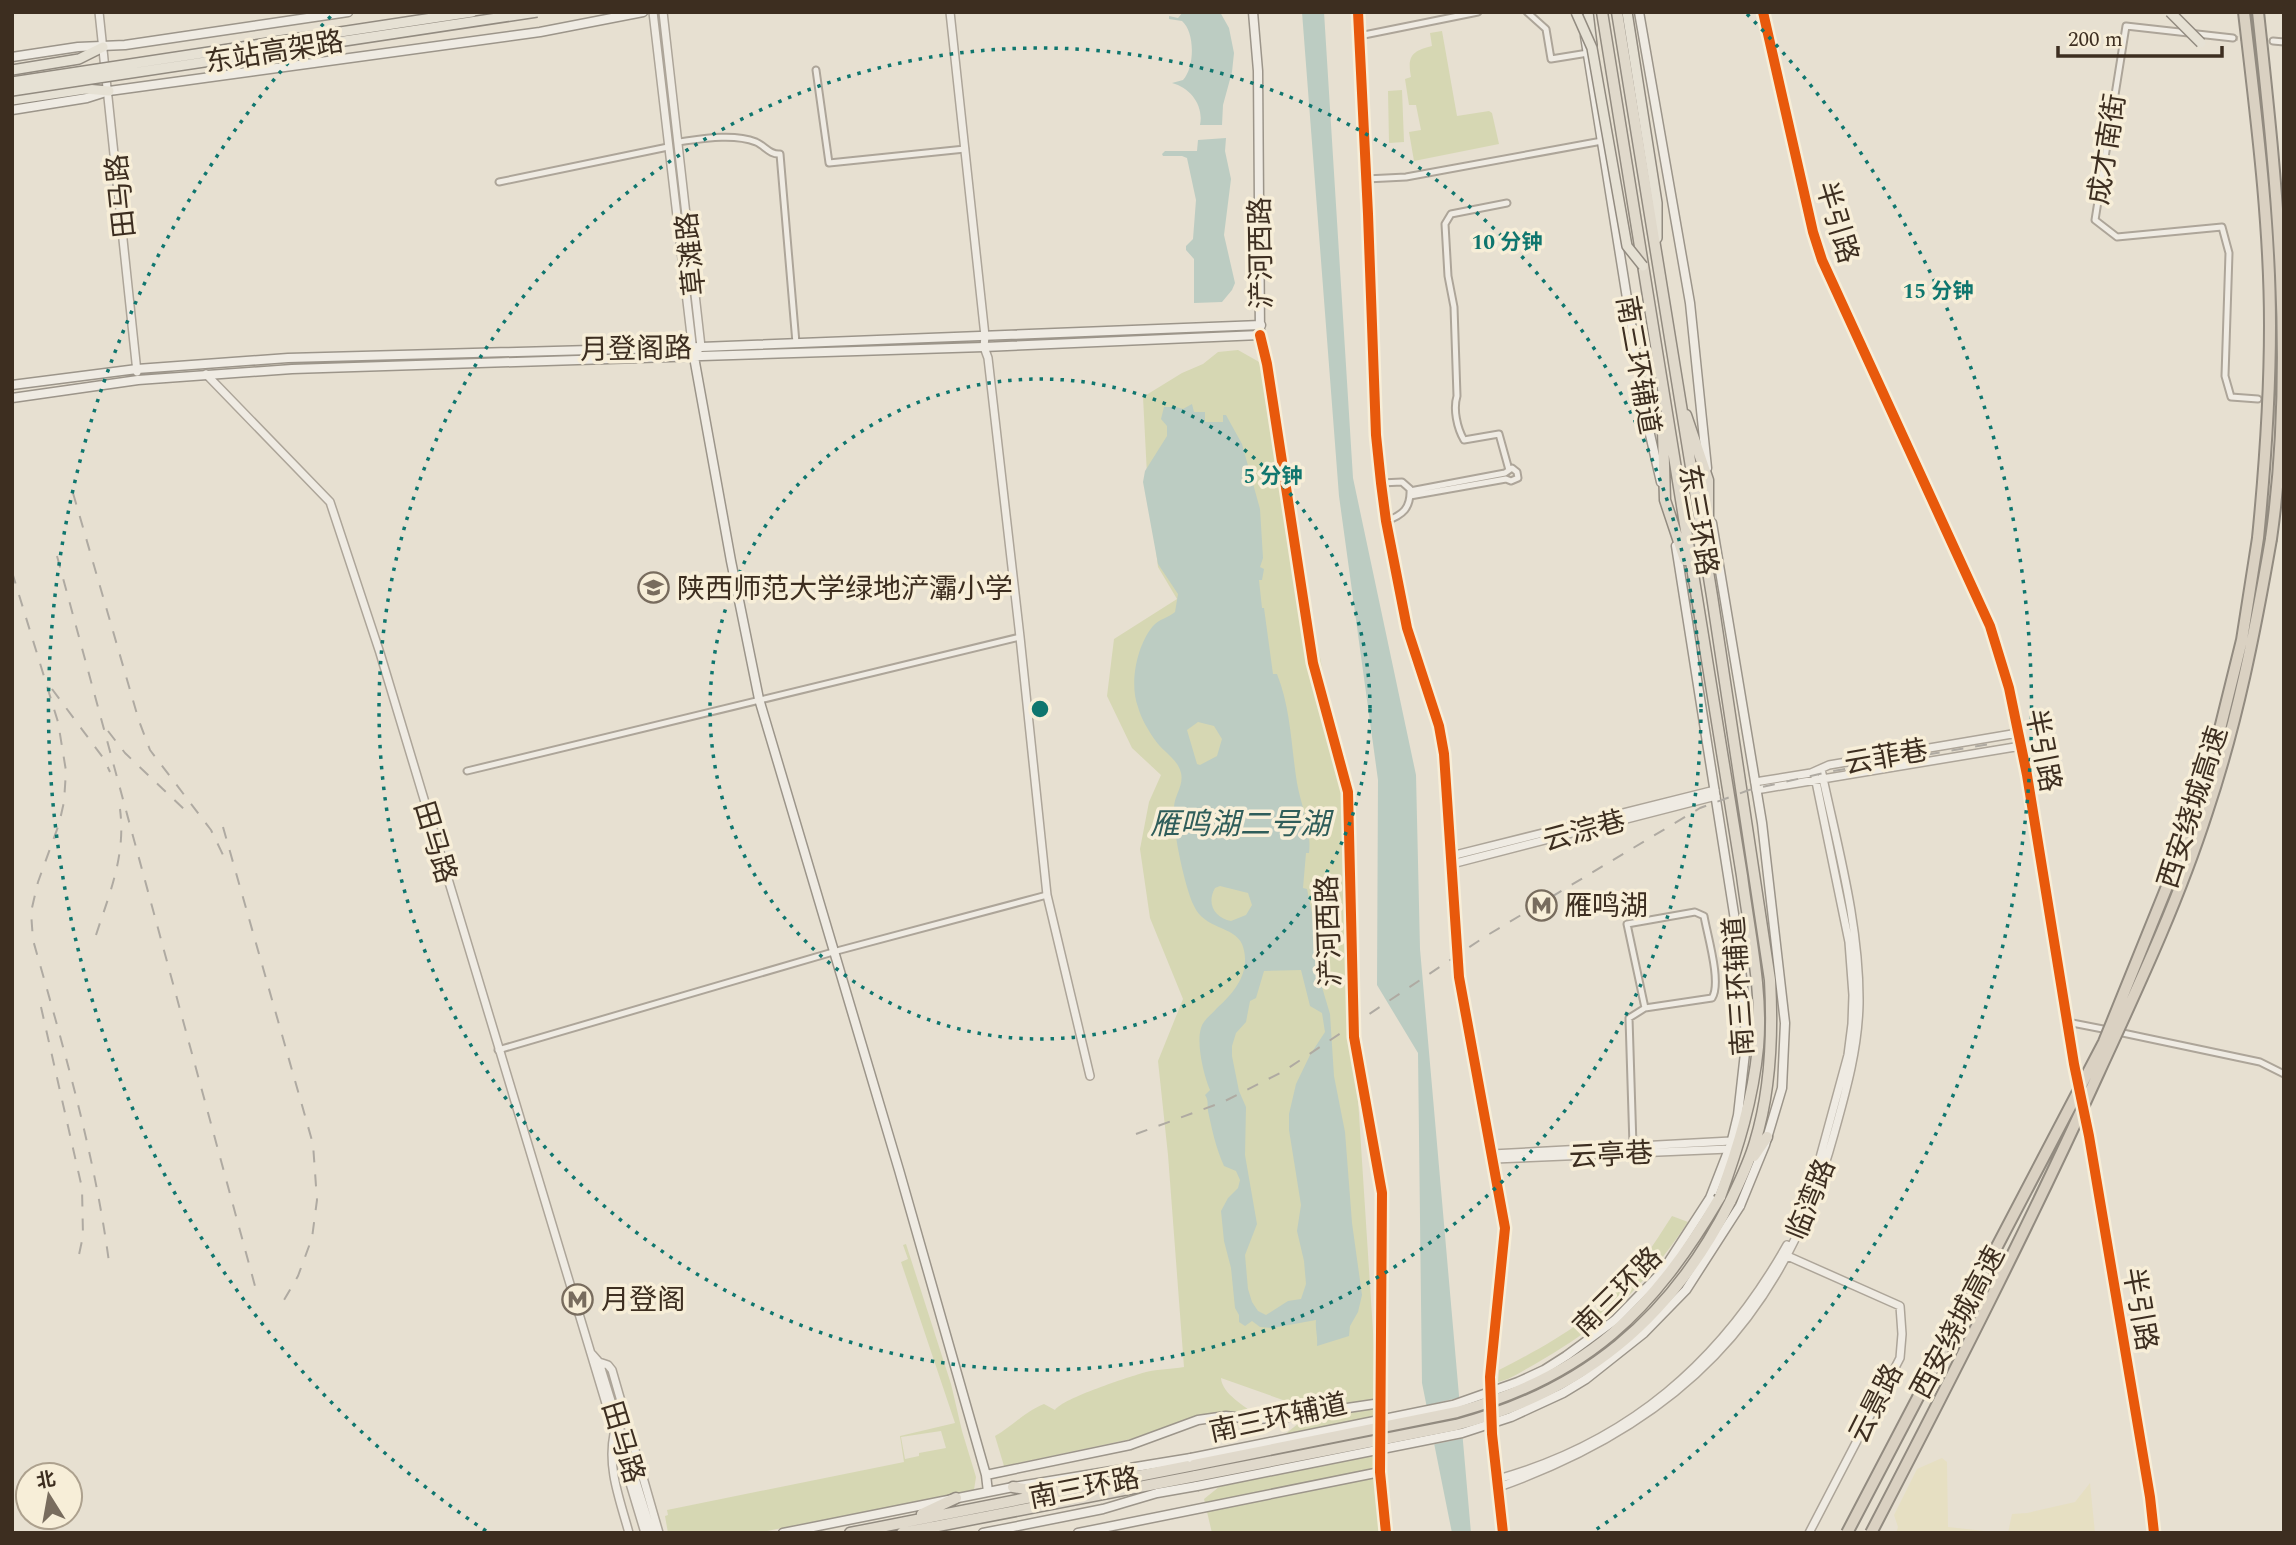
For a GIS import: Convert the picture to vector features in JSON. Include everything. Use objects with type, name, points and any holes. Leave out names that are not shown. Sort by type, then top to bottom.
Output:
[{"type":"highway","name":"西安绕城高速","points":[[1847,1533],[2104,1042],[2185,842],[2217,741],[2242,640],[2258,538],[2268,432],[2270,324],[2265,213],[2244,12]]},
{"type":"highway","name":"西安绕城高速","points":[[1871,1533],[1976,1329],[2062,1153],[2171,912],[2207,813],[2244,682],[2271,539],[2279,477],[2283,402],[2276,177],[2258,12]]},
{"type":"highway","name":"东三环路","points":[[1620,13],[1770,980],[1773,1030]]},
{"type":"highway","name":"东三环路","points":[[1603,15],[1742,876],[1758,1022]]},
{"type":"highway","points":[[1655,344],[1665,452],[1665,499],[1696,592]]},
{"type":"highway","points":[[1677,390],[1708,480],[1708,547],[1712,596]]},
{"type":"highway","name":"南三环路","points":[[850,1533],[1049,1494],[1456,1425],[1494,1415],[1561,1385],[1622,1342],[1652,1315],[1681,1284],[1713,1235],[1725,1201],[1747,1115],[1758,1046],[1758,1022]]},
{"type":"highway","name":"南三环路","points":[[1725,1201],[1745,1168],[1755,1142],[1762,1114],[1773,1030]]},
{"type":"highway","points":[[1731,1142],[1747,1115]]},
{"type":"highway","points":[[1745,1168],[1767,1137]]},
{"type":"highway","name":"南三环路","points":[[902,1533],[1194,1471]]},
{"type":"highway","points":[[1013,1487],[1049,1494]]},
{"type":"highway","points":[[907,1521],[956,1498]]},
{"type":"highway","points":[[941,1533],[962,1521]]},
{"type":"main road","points":[[12,57],[78,47],[103,47],[348,12]]},
{"type":"main road","name":"东站高架路","points":[[12,82],[472,12]]},
{"type":"main road","name":"东站高架路","points":[[12,91],[537,12]]},
{"type":"main road","points":[[12,110],[87,99],[109,91],[540,32],[643,12]]},
{"type":"main road","name":"浐河西路","points":[[1253,12],[1258,71],[1261,330]]},
{"type":"main road","points":[[1579,12],[1590,50],[1627,246],[1643,266]]},
{"type":"main road","points":[[1588,12],[1590,50]]},
{"type":"main road","name":"南三环辅道","points":[[783,1533],[1013,1487],[1194,1471],[1453,1405],[1506,1387],[1544,1370],[1615,1320],[1725,1201],[1767,1137],[1782,1088],[1785,1023],[1779,964],[1756,786],[1714,547],[1690,303],[1639,12]]},
{"type":"main road","points":[[2170,12],[2201,43]]},
{"type":"main road","points":[[12,70],[79,59],[103,47]]},
{"type":"main road","name":"南三环辅道","points":[[1590,50],[1646,417],[1678,553],[1743,985],[1745,1032],[1738,1115],[1731,1142],[1725,1201]]},
{"type":"main road","points":[[12,100],[85,89],[109,91]]},
{"type":"main road","name":"月登阁路","points":[[12,385],[137,369],[288,358],[1261,330]]},
{"type":"main road","name":"月登阁路","points":[[12,398],[138,380],[292,369],[984,347],[1261,330]]},
{"type":"main road","points":[[694,357],[759,699],[899,1171],[986,1475],[988,1492]]},
{"type":"main road","points":[[986,1475],[1130,1445],[1198,1420],[1226,1416],[1280,1418],[1381,1403]]},
{"type":"main road","name":"南三环辅道","points":[[992,1532],[1103,1509],[1157,1493],[1194,1471]]},
{"type":"main road","points":[[1078,1533],[1380,1472]]},
{"type":"street","name":"田马路","points":[[99,12],[138,380]]},
{"type":"street","name":"草滩路","points":[[653,12],[668,147],[696,347]]},
{"type":"street","name":"草滩路","points":[[663,12],[678,142],[696,347]]},
{"type":"street","points":[[950,12],[985,336],[984,347],[988,358],[1047,895],[1090,1076]]},
{"type":"street","points":[[1357,12],[1376,435],[1381,483],[1407,628],[1439,726],[1444,754],[1459,977],[1505,1228],[1490,1377],[1492,1434],[1503,1533]]},
{"type":"street","points":[[1359,36],[1478,12]]},
{"type":"street","points":[[1527,12],[1546,29],[1551,59],[1590,50]]},
{"type":"street","name":"半引路","points":[[1763,12],[1812,232],[1822,260],[1990,626],[2009,688],[2089,1136],[2154,1533]]},
{"type":"street","name":"成才南街","points":[[2234,38],[2126,26],[2095,220],[2116,237],[2222,227],[2229,253],[2225,376],[2231,397],[2258,399]]},
{"type":"street","points":[[2273,41],[2284,42]]},
{"type":"street","points":[[816,70],[830,163],[965,149]]},
{"type":"street","points":[[678,142],[715,137],[755,142],[775,155],[780,154],[796,343]]},
{"type":"street","points":[[1366,180],[1406,177],[1602,141]]},
{"type":"street","points":[[499,182],[668,147]]},
{"type":"street","points":[[1507,203],[1451,214],[1445,224],[1448,276],[1454,307],[1455,405],[1460,433],[1464,440],[1499,433],[1509,470]]},
{"type":"street","name":"浐河西路","points":[[1261,330],[1313,663],[1348,792],[1354,1037],[1382,1193],[1380,1472],[1386,1533]]},
{"type":"street","points":[[694,357],[696,347]]},
{"type":"street","name":"田马路","points":[[206,374],[330,502],[380,653],[614,1433],[652,1533]]},
{"type":"street","points":[[1512,468],[1517,471],[1518,478],[1511,481],[1506,479],[1410,494],[1505,473],[1512,468]]},
{"type":"street","points":[[1381,483],[1402,482],[1410,494],[1410,501],[1401,516],[1386,522]]},
{"type":"street","points":[[467,771],[1020,637]]},
{"type":"street","name":"云菲巷","points":[[1819,775],[1829,765],[2018,733]]},
{"type":"street","name":"云菲巷","points":[[1756,786],[2021,746]]},
{"type":"street","name":"临湾路","points":[[1499,1483],[1578,1455],[1637,1422],[1667,1400],[1736,1332],[1776,1276],[1818,1165],[1842,1082],[1853,1024],[1849,942],[1819,775]]},
{"type":"street","name":"云淙巷","points":[[1452,860],[1716,793]]},
{"type":"street","points":[[498,1050],[833,951],[1047,895]]},
{"type":"street","points":[[1633,1146],[1629,1018],[1645,1008],[1712,998],[1715,993],[1713,962],[1704,916],[1695,912],[1628,925],[1645,1008]]},
{"type":"street","points":[[2067,1021],[2260,1062],[2284,1074]]},
{"type":"street","points":[[1493,1156],[1731,1142]]},
{"type":"street","name":"云亭巷","points":[[1493,1156],[1731,1142]]},
{"type":"street","name":"云景路","points":[[1784,1254],[1900,1306],[1900,1357],[1809,1533]]},
{"type":"street","name":"田马路","points":[[592,1354],[599,1362],[645,1533]]},
{"type":"street","points":[[599,1362],[608,1365],[612,1370],[659,1533]]},
{"type":"street","points":[[614,1433],[610,1452],[611,1465],[629,1533]]},
{"type":"shaded area","points":[[1942,1458],[1947,1462],[1948,1527],[2003,1533],[1896,1533],[1898,1527],[1894,1515],[1917,1469]]},
{"type":"shaded area","points":[[2090,1483],[2095,1533],[2008,1533],[2012,1514],[2075,1502]]},
{"type":"green space","points":[[1442,31],[1457,116],[1489,111],[1492,113],[1499,144],[1414,161],[1409,132],[1421,130],[1416,105],[1409,105],[1405,79],[1411,77],[1411,59],[1416,52],[1432,46],[1430,33]]},
{"type":"green space","points":[[1402,90],[1404,142],[1389,143],[1388,91]]},
{"type":"green space","points":[[1238,350],[1261,363],[1346,787],[1354,1037],[1386,1533],[1212,1533],[1204,1499],[1314,1411],[1221,1378],[1225,1389],[1257,1416],[1195,1416],[1131,1439],[1004,1466],[995,1436],[1044,1404],[1055,1410],[1083,1394],[1126,1378],[1151,1371],[1184,1367],[1158,1061],[1183,999],[1150,918],[1140,849],[1149,802],[1161,775],[1132,748],[1107,696],[1114,639],[1177,599],[1158,567],[1147,475],[1143,397],[1182,373],[1203,364],[1218,352]]},
{"type":"green space","points":[[1672,1216],[1688,1222],[1669,1249],[1630,1294],[1587,1331],[1563,1347],[1498,1382],[1499,1370],[1570,1329],[1617,1290],[1642,1261]]},
{"type":"green space","points":[[906,1244],[951,1384],[976,1477],[974,1490],[757,1533],[668,1533],[665,1516],[668,1515],[667,1510],[904,1462],[900,1436],[955,1423],[901,1262],[908,1259],[903,1245]],"holes":[[[941,1431],[946,1448],[919,1453],[919,1456],[905,1459],[901,1437]]]},
{"type":"water","points":[[1183,12],[1220,12],[1229,28],[1234,53],[1223,105],[1222,125],[1200,125],[1200,111],[1195,99],[1185,89],[1172,83],[1183,80],[1190,67],[1192,50],[1186,26],[1182,21],[1169,19],[1169,16],[1178,18]]},
{"type":"water","points":[[1302,12],[1324,12],[1353,478],[1416,775],[1420,949],[1471,1533],[1452,1533],[1422,1383],[1418,1053],[1377,985],[1378,780],[1339,496]]},
{"type":"water","points":[[1226,138],[1225,151],[1231,179],[1224,235],[1235,283],[1222,302],[1194,303],[1194,259],[1186,246],[1193,239],[1196,200],[1187,158],[1162,154],[1165,151],[1197,151],[1198,140]]},
{"type":"water","name":"雁鸣湖二号湖","points":[[1192,404],[1194,412],[1205,412],[1205,422],[1223,422],[1223,415],[1226,415],[1242,444],[1260,509],[1263,558],[1260,567],[1264,569],[1262,580],[1259,580],[1273,674],[1277,674],[1282,687],[1297,783],[1309,835],[1303,888],[1307,889],[1316,932],[1319,977],[1330,1014],[1334,1076],[1345,1132],[1352,1223],[1362,1295],[1349,1336],[1317,1346],[1316,1320],[1272,1328],[1260,1327],[1252,1321],[1245,1326],[1239,1322],[1235,1308],[1221,1211],[1238,1188],[1240,1180],[1236,1171],[1224,1166],[1216,1146],[1205,1095],[1210,1090],[1199,1042],[1204,1022],[1236,987],[1243,971],[1245,954],[1238,938],[1205,919],[1190,897],[1177,843],[1174,817],[1174,803],[1181,773],[1177,763],[1150,732],[1135,697],[1136,665],[1143,643],[1155,624],[1175,612],[1178,594],[1158,564],[1143,482],[1145,471],[1167,436],[1167,426],[1161,419],[1164,407],[1183,409]],"holes":[[[1198,722],[1214,726],[1222,739],[1217,756],[1200,765],[1197,764],[1187,730]],[[1220,886],[1248,893],[1252,905],[1246,915],[1231,921],[1220,917],[1212,905],[1215,888]],[[1301,970],[1310,1006],[1322,1013],[1325,1032],[1296,1084],[1289,1114],[1301,1205],[1297,1231],[1306,1284],[1301,1299],[1288,1301],[1266,1315],[1258,1311],[1248,1289],[1245,1255],[1257,1224],[1245,1155],[1246,1107],[1239,1091],[1232,1056],[1236,1033],[1246,1022],[1250,1001],[1256,998],[1264,971]]]},
{"type":"pier","points":[[1462,1397],[1465,1438],[1431,1445],[1423,1406]]},
{"type":"tunnel","points":[[2233,38],[2273,41]]},
{"type":"railway","points":[[73,493],[139,721],[150,750],[211,830],[224,857]]},
{"type":"railway","points":[[57,556],[255,1286]]},
{"type":"railway","points":[[12,572],[58,722],[66,771],[59,824],[38,882],[31,912],[33,940],[88,1145],[110,1270]]},
{"type":"railway","points":[[52,689],[104,759],[110,772]]},
{"type":"railway","points":[[108,731],[125,753],[186,811]]},
{"type":"railway","points":[[1136,1134],[1223,1102],[1284,1071],[1486,936],[1700,808],[1749,790],[1833,771],[1995,743]]},
{"type":"railway","points":[[96,935],[119,858],[120,809]]},
{"type":"railway","points":[[223,827],[313,1144],[317,1200],[312,1238],[298,1276],[284,1300]]},
{"type":"railway","points":[[41,1007],[82,1188],[83,1236],[77,1264]]},
{"type":"cycle path","points":[[1358,12],[1376,435],[1381,483],[1407,628],[1439,726],[1444,754],[1459,977],[1505,1228],[1490,1377],[1492,1434],[1503,1533]]},
{"type":"cycle path","points":[[1763,12],[1813,232],[1822,260],[1990,626],[2009,688],[2027,775],[2074,1064],[2089,1136],[2154,1533]]},
{"type":"cycle path","points":[[1260,335],[1267,364],[1313,663],[1348,792],[1354,1037],[1382,1193],[1380,1472],[1386,1533]]},
{"type":"place","name":"陕西师范大学绿地浐灞小学","points":[[654,588]]},
{"type":"place","name":"雁鸣湖","points":[[1541,905]]},
{"type":"place","name":"月登阁","points":[[578,1299]]}]
